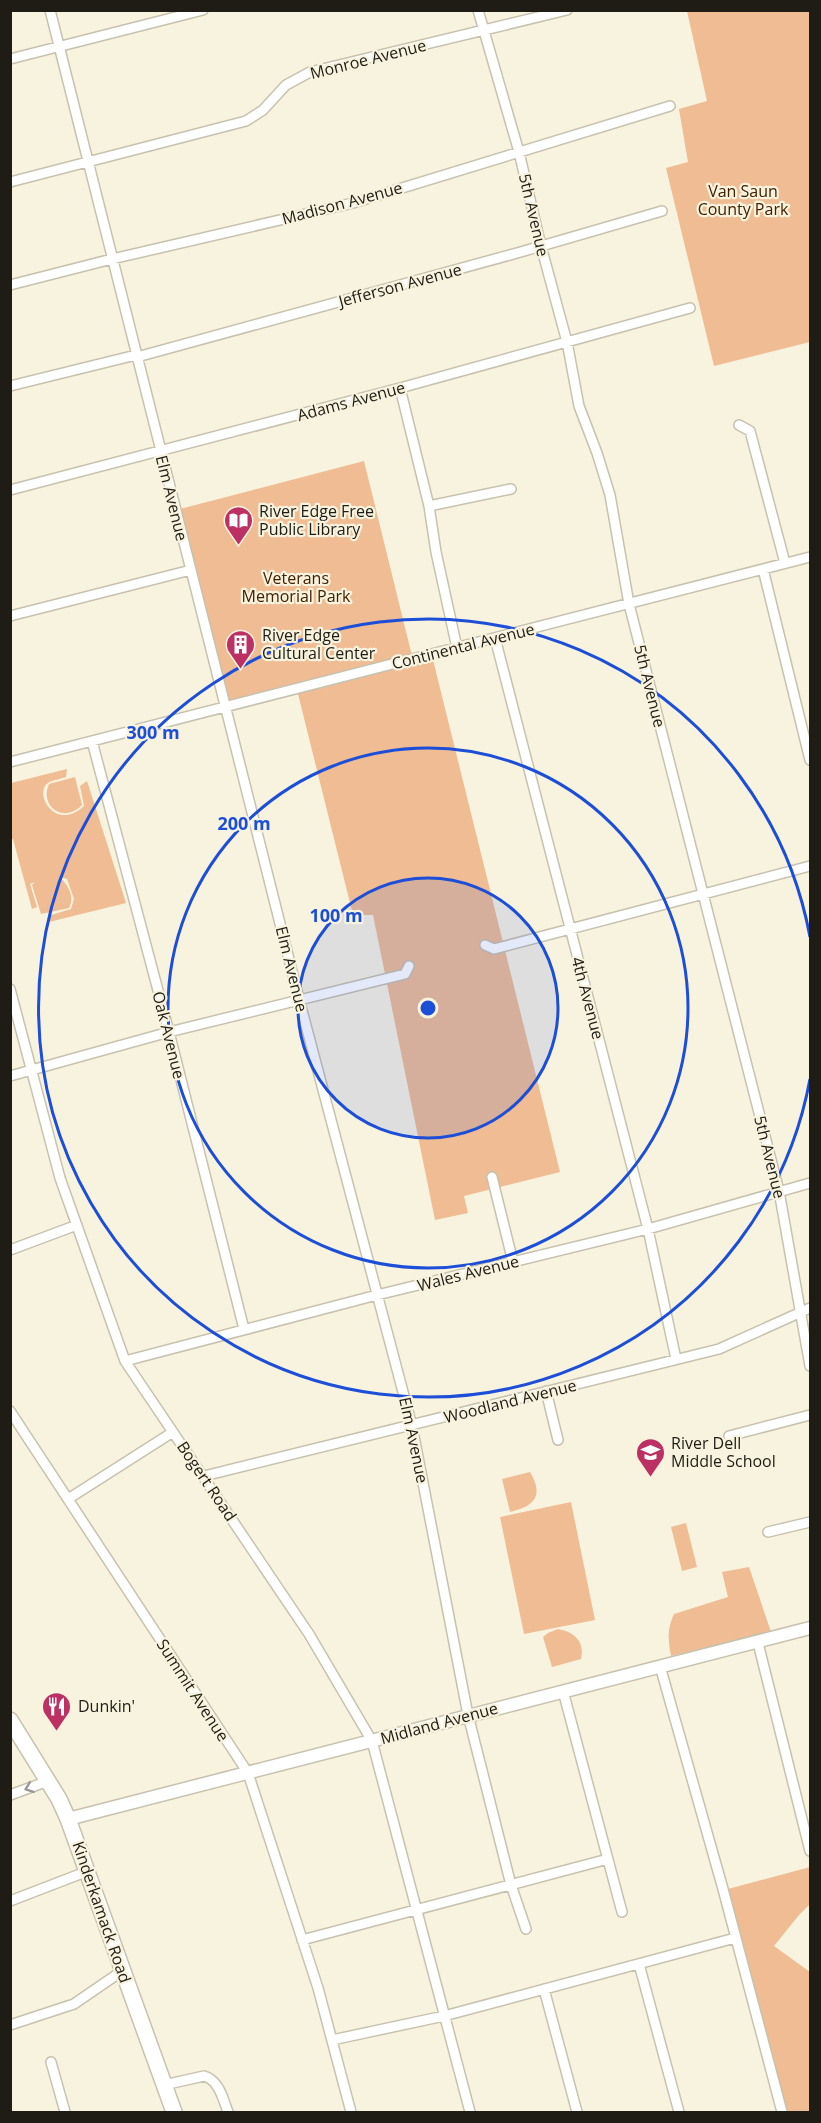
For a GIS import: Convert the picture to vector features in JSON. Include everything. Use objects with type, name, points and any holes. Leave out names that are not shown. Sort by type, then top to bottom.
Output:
[{"type":"main road","name":"Kinderkamack Road","points":[[10,1720],[48,1781],[68,1819],[174,2112]]},
{"type":"street","name":"Elm Avenue","points":[[50,10],[299,999],[412,1425],[468,1715],[511,1885],[526,1929]]},
{"type":"street","points":[[10,59],[203,10]]},
{"type":"street","name":"5th Avenue","points":[[478,10],[519,152],[567,342],[579,406],[610,495],[629,604],[779,1191],[806,1309],[810,1366]]},
{"type":"street","name":"Monroe Avenue","points":[[10,182],[246,121],[263,110],[286,85],[310,72],[567,10]]},
{"type":"street","name":"Madison Avenue","points":[[10,285],[353,203],[670,106]]},
{"type":"street","name":"Jefferson Avenue","points":[[10,386],[136,356],[662,211]]},
{"type":"street","name":"Adams Avenue","points":[[10,490],[400,388],[690,308]]},
{"type":"street","points":[[400,388],[429,506],[436,552],[457,648]]},
{"type":"street","points":[[739,425],[750,430],[785,563]]},
{"type":"street","points":[[429,506],[511,489]]},
{"type":"street","name":"Continental Avenue","points":[[10,762],[810,557]]},
{"type":"street","points":[[763,569],[810,760]]},
{"type":"street","points":[[10,616],[190,570]]},
{"type":"street","name":"4th Avenue","points":[[495,638],[648,1229],[676,1359]]},
{"type":"street","name":"Oak Avenue","points":[[92,741],[244,1329]]},
{"type":"street","points":[[485,945],[495,949],[810,866]]},
{"type":"street","points":[[10,1076],[169,1032],[405,974],[409,966]]},
{"type":"street","name":"Bogert Road","points":[[10,989],[60,1178],[125,1361],[309,1634],[372,1741],[470,2112]]},
{"type":"street","points":[[492,1177],[513,1262]]},
{"type":"street","name":"Wales Avenue","points":[[125,1361],[377,1295],[648,1229],[810,1183]]},
{"type":"street","points":[[10,1250],[77,1225]]},
{"type":"street","name":"Woodland Avenue","points":[[204,1476],[719,1349],[806,1309]]},
{"type":"street","points":[[546,1391],[558,1440]]},
{"type":"street","name":"Summit Avenue","points":[[10,1411],[248,1773],[320,1994],[351,2112]]},
{"type":"street","points":[[729,1436],[810,1415]]},
{"type":"street","points":[[68,1499],[173,1432]]},
{"type":"street","points":[[768,1532],[810,1522]]},
{"type":"street","name":"Midland Avenue","points":[[68,1819],[810,1628]]},
{"type":"street","points":[[758,1643],[810,1851]]},
{"type":"street","points":[[660,1666],[723,1889],[782,2112]]},
{"type":"street","points":[[563,1691],[622,1912]]},
{"type":"street","points":[[10,1796],[48,1781]]},
{"type":"street","points":[[302,1940],[608,1859]]},
{"type":"street","points":[[10,1901],[88,1871]]},
{"type":"street","points":[[332,2040],[444,2016],[735,1938]]},
{"type":"street","points":[[639,1964],[679,2112]]},
{"type":"street","points":[[10,2025],[62,2010],[122,1971]]},
{"type":"street","points":[[544,1989],[577,2112]]},
{"type":"street","points":[[51,2062],[65,2112]]},
{"type":"street","points":[[164,2085],[204,2076],[214,2080],[228,2112]]},
{"type":"green space","name":"Van Saun County Park","points":[[687,11],[810,11],[810,342],[714,366],[666,168],[688,162],[679,109],[707,101]]},
{"type":"green space","name":"Veterans Memorial Park","points":[[364,461],[413,660],[432,656],[560,1172],[464,1196],[468,1213],[435,1220],[373,915],[353,915],[297,690],[228,708],[176,510]]},
{"type":"green space","points":[[67,769],[66,777],[48,783],[44,788],[45,801],[56,813],[64,815],[74,813],[84,806],[80,786],[87,781],[126,903],[49,922],[48,916],[71,909],[74,899],[67,879],[60,877],[71,895],[69,908],[41,914],[32,885],[35,882],[30,884],[37,907],[32,909],[13,839],[11,839],[11,783]]},
{"type":"green space","points":[[75,777],[82,805],[68,813],[61,813],[50,806],[47,800],[49,784]]},
{"type":"green space","points":[[530,1472],[536,1488],[535,1499],[526,1507],[510,1512],[502,1479]]},
{"type":"green space","points":[[571,1502],[595,1620],[524,1634],[500,1517]]},
{"type":"green space","points":[[686,1523],[697,1567],[682,1571],[671,1527]]},
{"type":"green space","points":[[749,1567],[771,1632],[671,1656],[669,1635],[674,1614],[728,1597],[722,1572]]},
{"type":"green space","points":[[558,1629],[574,1635],[580,1643],[582,1653],[581,1659],[552,1667],[543,1637]]},
{"type":"green space","points":[[810,1867],[810,1904],[774,1946],[810,1972],[810,2112],[782,2112],[735,1938],[728,1889]]},
{"type":"place","name":"River Edge Free Public Library","points":[[238,546]]},
{"type":"place","name":"River Edge Cultural Center","points":[[241,670]]},
{"type":"place","name":"River Dell Middle School","points":[[650,1478]]},
{"type":"place","name":"Dunkin'","points":[[57,1732]]}]
